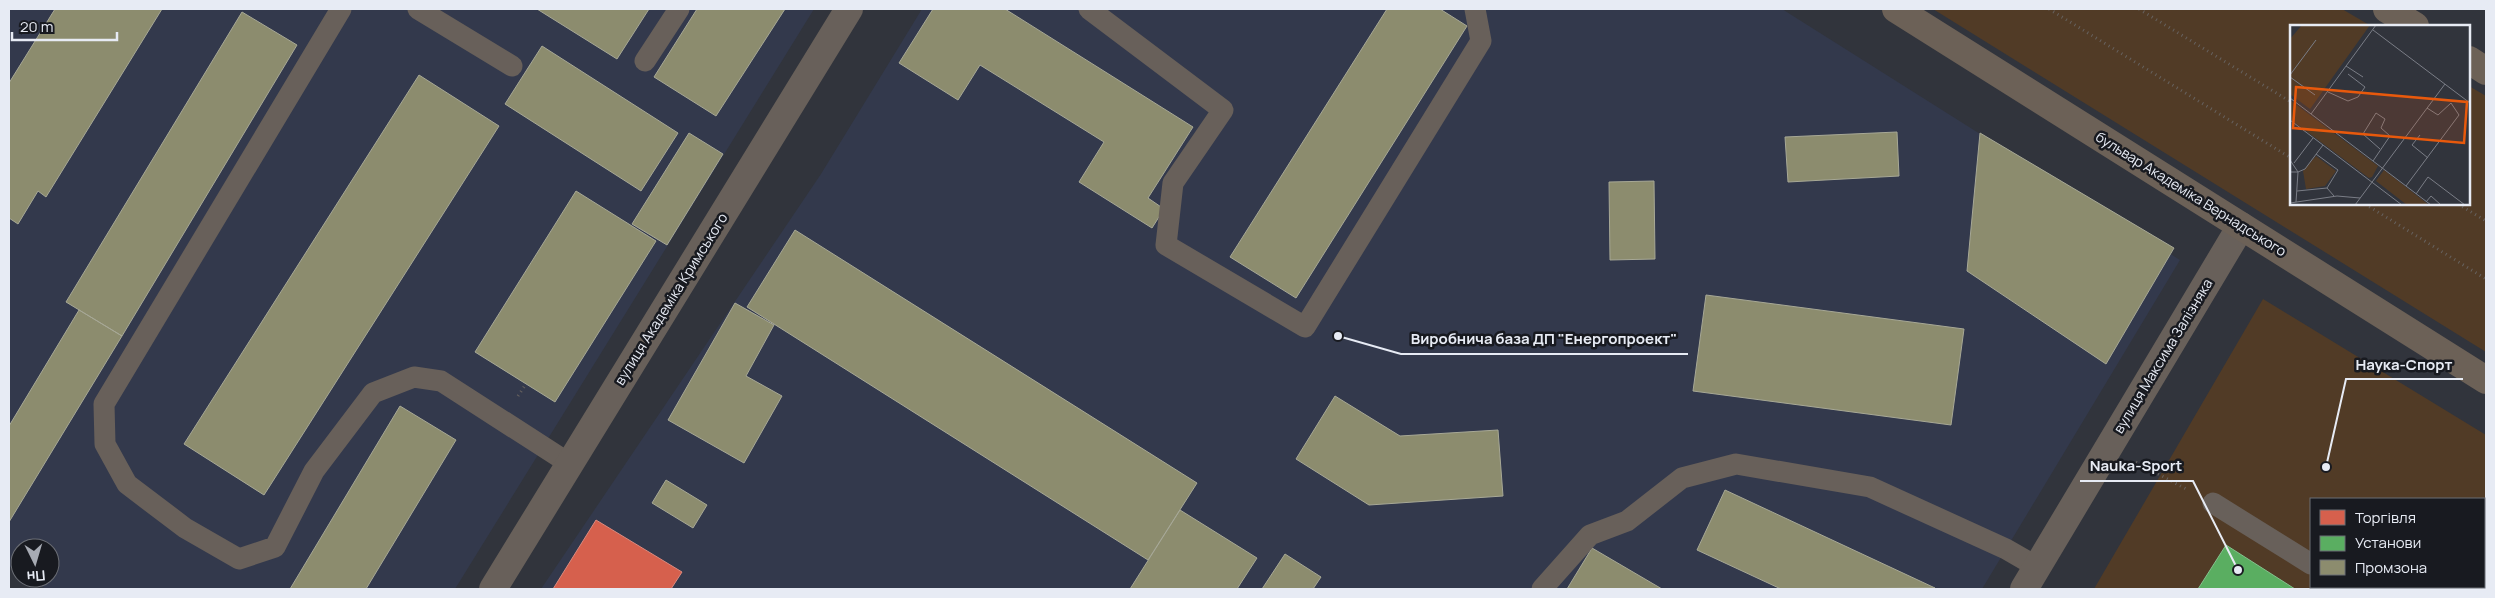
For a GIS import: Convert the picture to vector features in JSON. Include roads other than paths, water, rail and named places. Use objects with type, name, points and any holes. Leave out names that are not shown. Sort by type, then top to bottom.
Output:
[{"type":"main road","name":"бульвар Академіка Вернадського","points":[[1896,9],[2486,380]]},
{"type":"main road","points":[[2387,9],[2413,25]]},
{"type":"main road","points":[[2470,61],[2486,71]]},
{"type":"street","name":"вулиця Академіка Кримського","points":[[493,589],[849,9]]},
{"type":"street","name":"вулиця Максима Залізняка","points":[[2030,578],[2241,226]]},
{"type":"lane","points":[[341,9],[104,404],[105,444],[127,484],[185,528],[239,559],[275,547],[314,471],[372,393],[414,377],[441,381],[570,464]]},
{"type":"lane","points":[[418,9],[512,66]]},
{"type":"lane","points":[[645,61],[679,9]]},
{"type":"lane","points":[[1089,9],[1223,110],[1173,183],[1166,245],[1305,327],[1481,41],[1475,9]]},
{"type":"lane","points":[[1542,589],[1590,535],[1627,521],[1682,478],[1736,464],[1870,487],[2006,549],[2030,578]]},
{"type":"lane","points":[[2213,503],[2310,563]]},
{"type":"place","name":"Виробнича база ДП \"Енергопроект\"","points":[[1338,336]]},
{"type":"place","name":"Наука-Спорт","points":[[2326,467]]},
{"type":"place","name":"Nauka-Sport","points":[[2238,570]]}]
